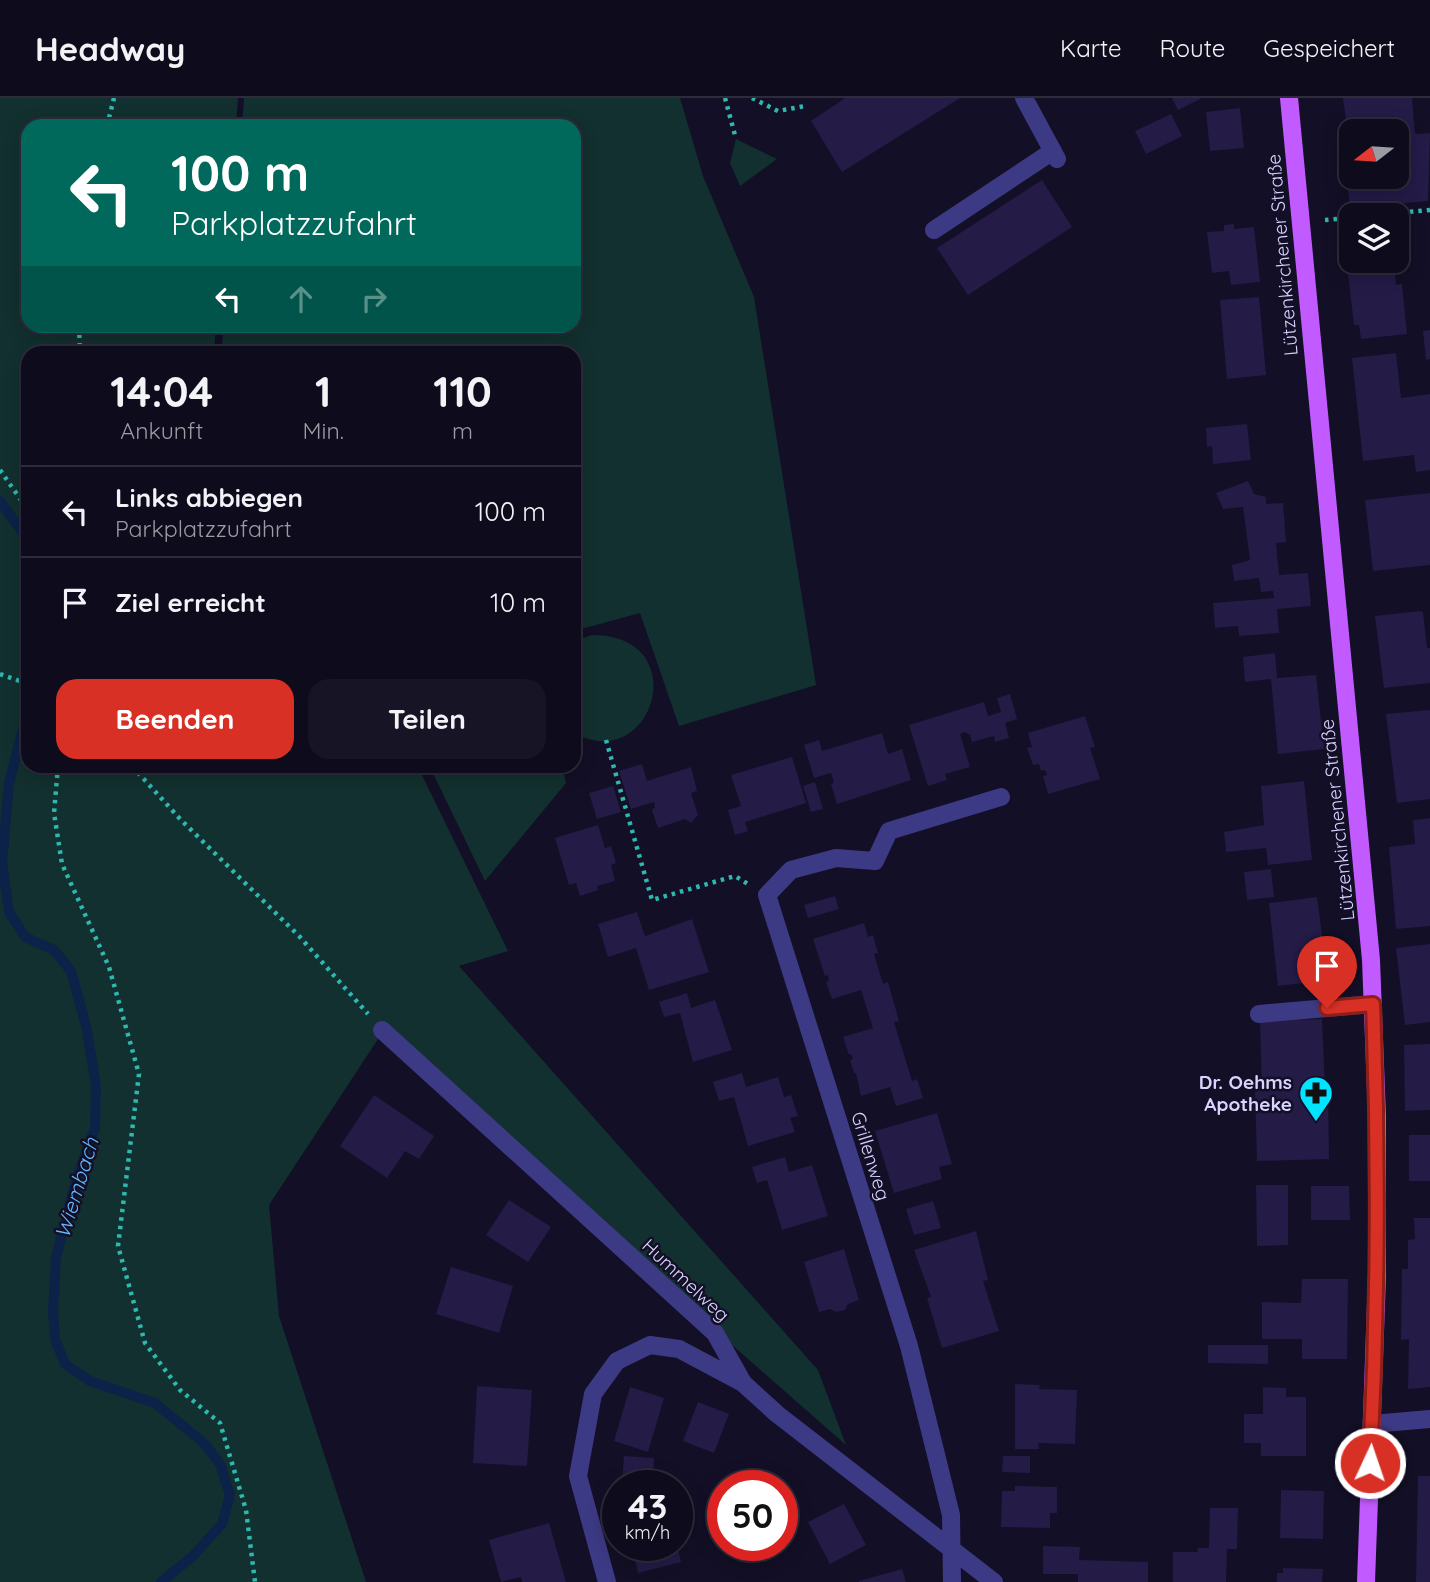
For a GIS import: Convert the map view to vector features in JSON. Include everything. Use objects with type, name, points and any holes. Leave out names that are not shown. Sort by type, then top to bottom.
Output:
[{"type":"main road","name":"Lützenkirchener Straße","points":[[1289,98],[1371,960],[1377,1131],[1372,1424],[1366,1582]]},
{"type":"street","points":[[934,230],[1055,155],[1024,98]]},
{"type":"street","points":[[767,895],[791,870],[836,858],[875,861],[889,831],[1000,797]]},
{"type":"street","name":"Grillenweg","points":[[767,895],[909,1346],[951,1515],[952,1582]]},
{"type":"street","points":[[1259,1014],[1373,1004]]},
{"type":"street","name":"Hummelweg","points":[[382,1030],[715,1333],[743,1383],[778,1414],[994,1582]]},
{"type":"street","points":[[607,1582],[578,1476],[593,1394],[617,1361],[650,1345],[679,1349],[743,1383]]},
{"type":"street","points":[[1372,1424],[1430,1419]]},
{"type":"path","points":[[109,119],[114,98]]},
{"type":"path","points":[[725,98],[736,139]]},
{"type":"path","points":[[752,98],[778,111],[805,106]]},
{"type":"path","points":[[1409,212],[1430,210]]},
{"type":"path","points":[[0,470],[21,500]]},
{"type":"path","points":[[0,674],[21,682]]},
{"type":"path","points":[[606,740],[652,900],[734,876],[767,895]]},
{"type":"path","points":[[57,773],[54,813],[62,863],[109,967],[139,1074],[118,1246],[145,1343],[180,1390],[220,1423],[246,1510],[255,1582]]},
{"type":"path","points":[[138,773],[181,820],[299,936],[382,1030]]},
{"type":"green space","points":[[0,98],[238,98],[236,119],[21,119],[21,333],[215,333],[215,346],[21,346],[21,773],[421,773],[508,951],[459,966],[818,1370],[846,1445],[380,1036],[269,1205],[279,1316],[366,1582],[0,1582]]},
{"type":"green space","points":[[244,98],[680,98],[703,176],[754,297],[816,685],[679,726],[640,613],[581,629],[581,346],[222,346],[223,333],[581,333],[581,119],[242,119]]},
{"type":"green space","points":[[736,139],[777,159],[740,186],[730,163]]},
{"type":"green space","points":[[592,635],[624,641],[644,656],[653,677],[652,700],[642,721],[625,736],[602,741],[581,735],[581,639]]},
{"type":"green space","points":[[433,773],[564,773],[566,783],[485,881]]},
{"type":"building","points":[[845,98],[960,98],[842,172],[811,121]]},
{"type":"building","points":[[1172,98],[1202,98],[1178,110]]},
{"type":"building","points":[[1343,98],[1412,98],[1415,134],[1430,133],[1428,201],[1349,203],[1348,189],[1409,189],[1409,119],[1346,119]]},
{"type":"building","points":[[1240,108],[1244,148],[1210,151],[1206,112]]},
{"type":"building","points":[[1171,114],[1182,136],[1146,154],[1135,131]]},
{"type":"building","points":[[1042,180],[1072,227],[968,295],[937,248]]},
{"type":"building","points":[[1234,224],[1234,229],[1254,227],[1260,282],[1231,285],[1229,271],[1212,273],[1207,232],[1224,231],[1224,225]]},
{"type":"building","points":[[1348,273],[1403,273],[1395,274],[1396,285],[1402,284],[1407,334],[1361,339],[1359,325],[1354,325]]},
{"type":"building","points":[[1259,297],[1266,375],[1227,379],[1220,300]]},
{"type":"building","points":[[1430,330],[1430,359],[1426,360],[1423,331]]},
{"type":"building","points":[[1396,353],[1401,398],[1430,394],[1430,470],[1416,472],[1414,455],[1363,461],[1352,358]]},
{"type":"building","points":[[1247,424],[1251,460],[1213,464],[1212,446],[1207,447],[1206,428]]},
{"type":"building","points":[[1248,481],[1254,494],[1266,497],[1266,504],[1283,503],[1286,542],[1276,543],[1279,575],[1308,573],[1311,606],[1277,609],[1279,633],[1239,636],[1238,626],[1215,628],[1213,603],[1274,598],[1273,591],[1261,592],[1259,578],[1234,581],[1232,565],[1250,560],[1243,507],[1223,509],[1216,493]]},
{"type":"building","points":[[1430,493],[1430,565],[1373,571],[1365,500]]},
{"type":"building","points":[[1423,612],[1427,648],[1430,648],[1430,683],[1384,688],[1375,616]]},
{"type":"building","points":[[1275,653],[1277,678],[1316,675],[1324,749],[1278,754],[1271,679],[1245,682],[1243,657]]},
{"type":"building","points":[[1010,694],[1017,719],[1005,723],[1009,738],[995,742],[994,736],[972,742],[970,735],[965,732],[960,734],[970,767],[945,774],[947,780],[928,786],[909,725],[984,702],[988,716],[1001,712],[997,698]]},
{"type":"building","points":[[1430,710],[1430,799],[1397,803],[1386,714]]},
{"type":"building","points":[[1085,716],[1095,747],[1090,748],[1100,779],[1048,794],[1043,776],[1047,775],[1045,770],[1041,771],[1039,764],[1033,765],[1027,748],[1032,747],[1028,733]]},
{"type":"building","points":[[882,733],[888,754],[902,749],[911,780],[837,804],[831,773],[814,778],[804,745],[819,740],[822,751]]},
{"type":"building","points":[[792,757],[806,803],[745,822],[748,831],[735,835],[728,810],[741,806],[731,775]]},
{"type":"building","points":[[642,764],[647,781],[691,767],[697,791],[691,793],[698,815],[691,823],[685,819],[658,828],[652,810],[655,807],[654,802],[631,809],[619,771]]},
{"type":"building","points":[[1304,781],[1312,860],[1268,865],[1266,848],[1226,852],[1224,832],[1264,825],[1261,786]]},
{"type":"building","points":[[815,782],[823,809],[811,812],[803,786]]},
{"type":"building","points":[[613,786],[621,812],[597,819],[589,793]]},
{"type":"building","points":[[1430,818],[1430,926],[1396,929],[1389,847],[1415,844],[1413,820]]},
{"type":"building","points":[[598,825],[605,848],[611,846],[616,863],[611,865],[615,881],[597,886],[598,890],[580,896],[576,883],[569,885],[555,838]]},
{"type":"building","points":[[1271,869],[1274,897],[1247,900],[1244,872]]},
{"type":"building","points":[[835,896],[839,909],[808,918],[804,905]]},
{"type":"building","points":[[1317,897],[1328,980],[1278,986],[1269,903]]},
{"type":"building","points":[[637,912],[645,936],[692,919],[709,972],[649,990],[636,948],[608,957],[598,924]]},
{"type":"building","points":[[864,923],[868,937],[873,935],[878,953],[874,954],[883,984],[888,982],[899,1021],[894,1022],[912,1081],[917,1079],[923,1098],[896,1106],[890,1087],[861,1096],[850,1060],[853,1059],[843,1037],[873,1028],[861,990],[832,999],[826,982],[829,981],[828,975],[825,976],[813,939]]},
{"type":"building","points":[[1430,944],[1430,1022],[1405,1025],[1396,948]]},
{"type":"building","points":[[687,993],[691,1008],[715,1000],[732,1050],[693,1062],[680,1013],[664,1017],[659,1002]]},
{"type":"building","points":[[1322,1019],[1325,1089],[1308,1090],[1328,1090],[1329,1159],[1257,1161],[1255,1091],[1262,1091],[1260,1021]]},
{"type":"building","points":[[1430,1044],[1430,1110],[1405,1111],[1404,1045]]},
{"type":"building","points":[[742,1073],[746,1087],[778,1077],[784,1097],[791,1095],[798,1116],[790,1118],[795,1132],[748,1146],[734,1097],[719,1101],[713,1082]]},
{"type":"building","points":[[374,1095],[434,1136],[419,1159],[405,1151],[387,1178],[340,1146]]},
{"type":"building","points":[[937,1113],[952,1164],[939,1167],[942,1179],[894,1193],[875,1131]]},
{"type":"building","points":[[1409,1135],[1430,1135],[1430,1181],[1409,1181]]},
{"type":"building","points":[[785,1157],[789,1172],[812,1165],[828,1216],[782,1230],[767,1180],[757,1183],[752,1167]]},
{"type":"building","points":[[1256,1185],[1288,1185],[1288,1245],[1257,1246]]},
{"type":"building","points":[[1311,1186],[1349,1186],[1350,1220],[1311,1220]]},
{"type":"building","points":[[509,1200],[551,1227],[528,1262],[486,1235]]},
{"type":"building","points":[[933,1201],[941,1228],[914,1235],[906,1209]]},
{"type":"building","points":[[1414,1218],[1430,1218],[1430,1387],[1408,1389],[1409,1339],[1401,1340],[1402,1269],[1408,1269],[1408,1240],[1415,1239]]},
{"type":"building","points":[[976,1231],[988,1280],[983,1281],[999,1331],[942,1348],[927,1298],[931,1297],[914,1250]]},
{"type":"building","points":[[844,1249],[859,1300],[848,1304],[845,1310],[836,1312],[830,1309],[819,1312],[804,1262]]},
{"type":"building","points":[[451,1267],[513,1286],[499,1333],[436,1314]]},
{"type":"building","points":[[1302,1279],[1348,1279],[1347,1359],[1302,1359],[1302,1339],[1262,1339],[1262,1302],[1301,1303]]},
{"type":"building","points":[[1208,1345],[1268,1345],[1268,1364],[1208,1363]]},
{"type":"building","points":[[1015,1384],[1040,1385],[1039,1389],[1077,1390],[1075,1444],[1038,1443],[1039,1449],[1015,1449]]},
{"type":"building","points":[[477,1386],[532,1390],[527,1466],[473,1463]]},
{"type":"building","points":[[630,1387],[664,1398],[648,1452],[614,1441]]},
{"type":"building","points":[[1263,1387],[1286,1388],[1286,1397],[1306,1397],[1306,1456],[1261,1456],[1261,1443],[1244,1443],[1244,1414],[1263,1414]]},
{"type":"building","points":[[698,1402],[729,1414],[714,1453],[683,1441]]},
{"type":"building","points":[[624,1456],[654,1458],[653,1470],[623,1470]]},
{"type":"building","points":[[1003,1456],[1030,1456],[1030,1473],[1002,1472]]},
{"type":"building","points":[[1418,1476],[1430,1476],[1430,1582],[1416,1582]]},
{"type":"building","points":[[1015,1486],[1057,1487],[1057,1513],[1050,1513],[1050,1528],[1001,1527],[1002,1491],[1015,1491]]},
{"type":"building","points":[[1281,1490],[1324,1491],[1323,1539],[1280,1538]]},
{"type":"building","points":[[844,1504],[866,1545],[830,1564],[808,1522]]},
{"type":"building","points":[[1210,1508],[1238,1508],[1237,1549],[1227,1549],[1226,1582],[1173,1582],[1173,1552],[1198,1552],[1197,1548],[1209,1548]]},
{"type":"building","points":[[549,1523],[566,1582],[522,1582],[521,1577],[501,1582],[489,1540]]},
{"type":"building","points":[[1043,1546],[1080,1547],[1079,1560],[1148,1562],[1148,1582],[1078,1582],[1078,1574],[1043,1574]]},
{"type":"building","points":[[635,1561],[681,1561],[681,1562],[638,1573]]},
{"type":"building","points":[[1283,1568],[1323,1569],[1322,1582],[1277,1582],[1277,1573],[1283,1573]]},
{"type":"building","points":[[902,1569],[906,1582],[859,1582],[859,1581]]},
{"type":"waterway","name":"Wiembach","points":[[0,501],[21,530]]},
{"type":"waterway","name":"Wiembach","points":[[21,737],[9,783],[2,863],[9,912],[25,937],[54,950],[71,971],[86,1026],[96,1086],[95,1128],[76,1180],[56,1258],[53,1311],[55,1339],[65,1364],[90,1381],[155,1403],[204,1443],[220,1464],[230,1495],[222,1524],[193,1556],[161,1582]]},
{"type":"place","name":"Dr. Oehms Apotheke","points":[[1316,1123]]},
{"type":"route","points":[[1327,1008],[1373,1004],[1377,1118],[1377,1276],[1370,1463]]}]
